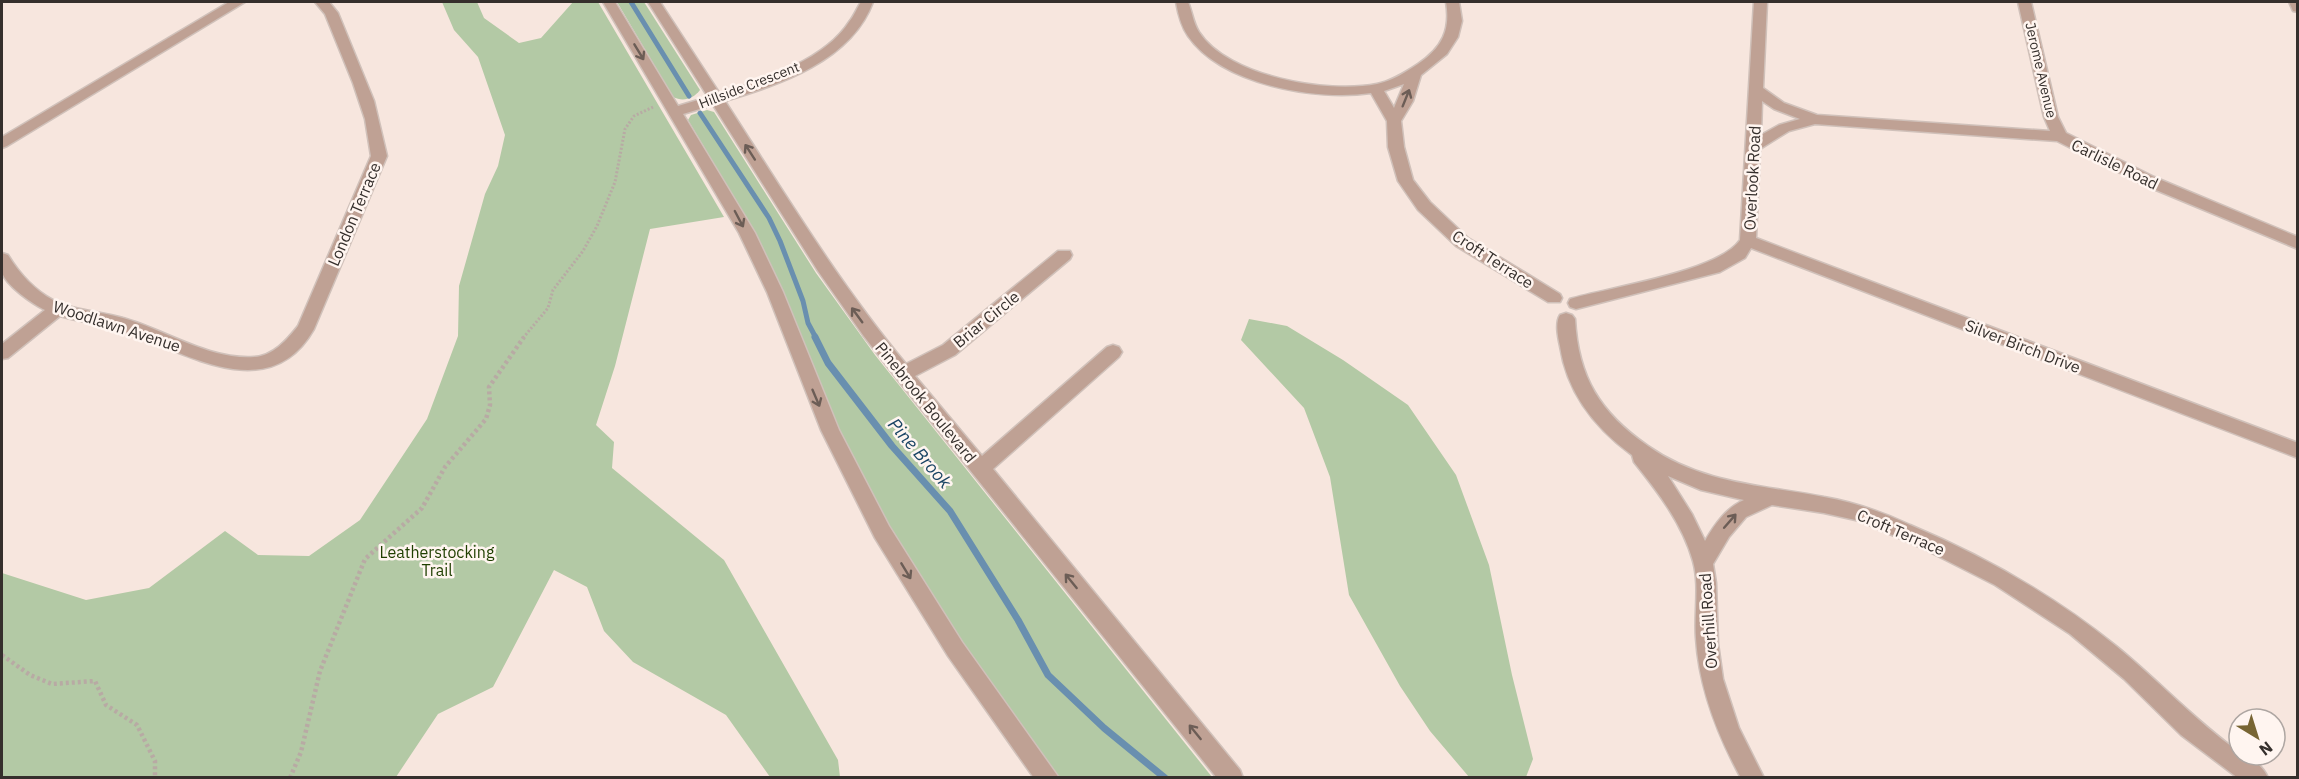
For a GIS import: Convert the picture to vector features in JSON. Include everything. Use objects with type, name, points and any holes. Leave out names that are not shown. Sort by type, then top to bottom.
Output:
[{"type":"street","points":[[2,143],[238,2]]},
{"type":"street","name":"London Terrace","points":[[283,353],[305,329],[380,156],[369,110],[331,13],[322,2]]},
{"type":"street","points":[[609,2],[732,206],[756,251],[775,292],[830,430],[882,532],[929,610],[981,688],[1048,777]]},
{"type":"street","name":"Pinebrook Boulevard","points":[[654,2],[824,267],[903,374],[1232,777]]},
{"type":"street","name":"Hillside Crescent","points":[[675,112],[795,70],[822,55],[845,37],[859,21],[867,2]]},
{"type":"street","points":[[1182,2],[1193,34],[1206,48],[1259,78],[1293,87],[1376,89],[1414,74],[1443,50],[1454,34],[1456,19],[1453,2]]},
{"type":"street","name":"Overlook Road","points":[[1576,303],[1714,268],[1739,254],[1748,241],[1760,2]]},
{"type":"street","name":"Jerome Avenue","points":[[2025,2],[2051,117],[2060,136]]},
{"type":"street","points":[[2295,2],[2298,8]]},
{"type":"street","points":[[1394,122],[1406,101],[1414,74]]},
{"type":"street","name":"Croft Terrace","points":[[1376,89],[1394,122],[1396,147],[1406,181],[1424,206],[1462,242],[1554,298]]},
{"type":"street","name":"Carlisle Road","points":[[1756,90],[1779,106],[1815,119],[2060,136],[2176,193],[2298,244]]},
{"type":"street","name":"Carlisle Road","points":[[1754,146],[1784,128],[1815,119]]},
{"type":"street","name":"Silver Birch Drive","points":[[1748,241],[2298,451]]},
{"type":"street","name":"Briar Circle","points":[[903,374],[949,350],[1064,255]]},
{"type":"street","name":"Woodlawn Avenue","points":[[2,259],[14,278],[47,303],[58,308],[123,324],[226,361],[255,364],[283,353]]},
{"type":"street","points":[[1563,297],[1576,303],[1580,309],[1577,315],[1566,319],[1556,316],[1550,310],[1549,303],[1554,298],[1563,297]]},
{"type":"street","points":[[2,353],[58,308]]},
{"type":"street","name":"Croft Terrace","points":[[1566,319],[1571,364],[1580,387],[1593,409],[1633,446],[1670,469],[1707,484],[1823,503],[1878,520],[1944,549],[2032,598],[2068,621],[2131,671],[2197,734],[2257,777]]},
{"type":"street","points":[[980,469],[1113,352]]},
{"type":"street","name":"Overhill Road","points":[[1633,446],[1670,492],[1703,563],[1710,668],[1723,713],[1753,777]]},
{"type":"street","name":"Overhill Road","points":[[1703,563],[1722,531],[1739,511],[1772,496]]},
{"type":"path","points":[[291,777],[301,752],[320,670],[365,559],[422,508],[445,467],[486,419],[490,405],[489,387],[511,353],[548,308],[553,290],[583,251],[597,226],[615,182],[625,129],[634,116],[653,107]]},
{"type":"path","points":[[2,655],[30,675],[52,684],[95,681],[106,705],[137,725],[155,761],[155,777]]},
{"type":"green space","name":"Leatherstocking Trail","points":[[442,2],[477,2],[484,18],[519,43],[541,38],[573,2],[598,2],[724,217],[650,229],[615,366],[596,425],[614,442],[612,468],[724,560],[838,760],[840,777],[770,777],[726,715],[633,662],[604,631],[587,587],[554,570],[493,687],[438,714],[396,777],[2,777],[2,573],[86,600],[149,588],[225,531],[258,555],[309,556],[360,520],[427,419],[458,336],[459,286],[485,194],[498,166],[505,135],[478,57],[454,30]]},
{"type":"green space","points":[[617,2],[644,2],[700,90],[697,93],[684,99],[673,97]]},
{"type":"green space","points":[[707,110],[714,112],[816,273],[875,355],[1212,777],[1058,777],[961,643],[854,471],[758,238],[688,120],[691,115]]},
{"type":"green space","points":[[1249,319],[1287,326],[1343,360],[1408,405],[1456,475],[1489,565],[1512,675],[1533,759],[1526,777],[1469,777],[1430,731],[1400,686],[1349,595],[1330,477],[1304,408],[1241,340]]},
{"type":"waterway","name":"Pine Brook","points":[[631,2],[689,96]]},
{"type":"waterway","name":"Pine Brook","points":[[700,113],[769,218],[803,301],[808,323],[816,338]]},
{"type":"waterway","name":"Pine Brook","points":[[815,337],[828,363],[892,446],[950,511],[1018,620],[1048,675],[1104,728],[1165,778]]}]
